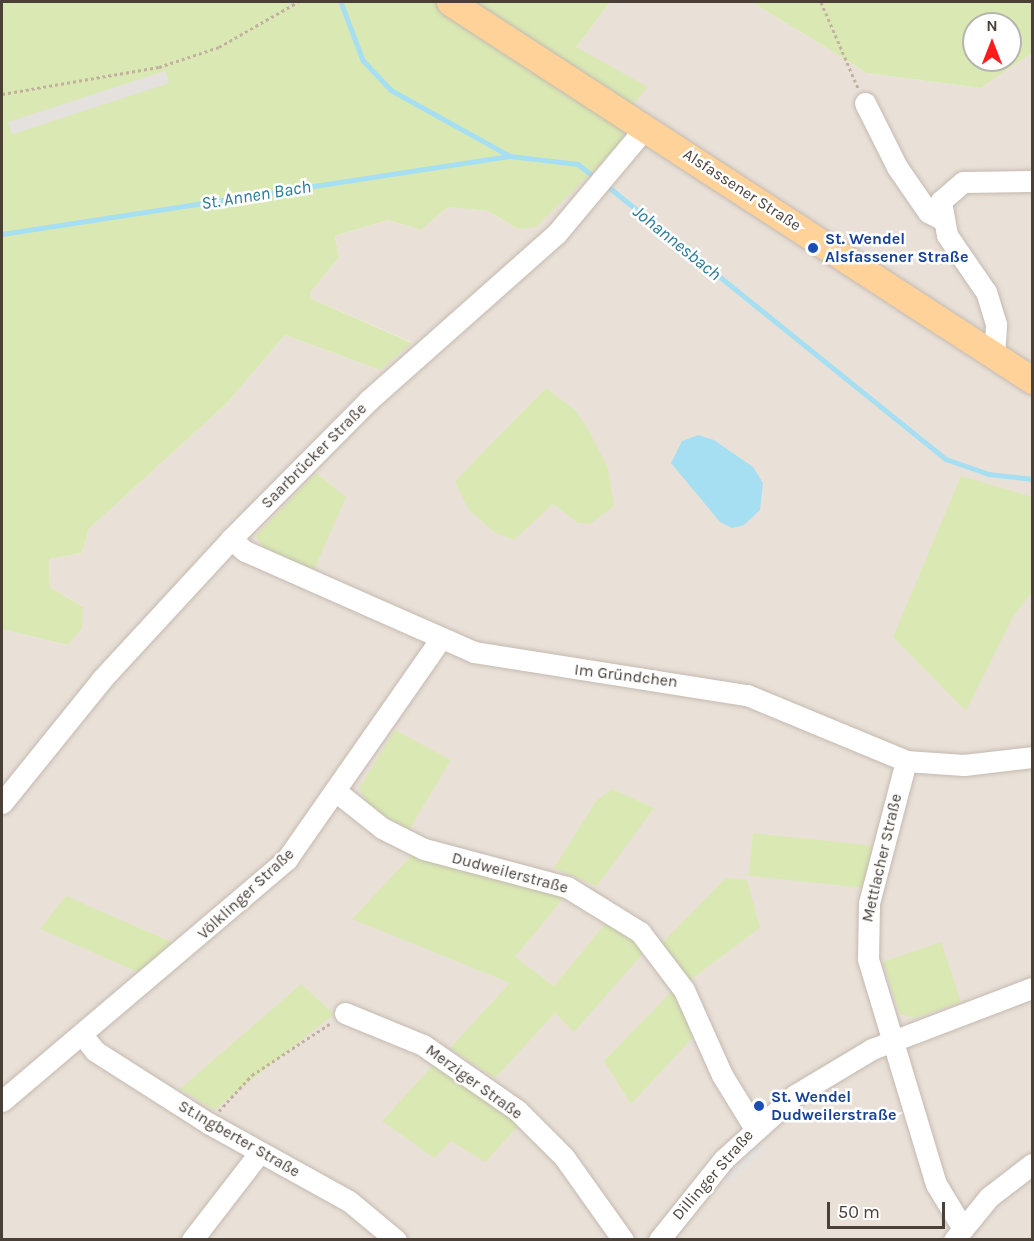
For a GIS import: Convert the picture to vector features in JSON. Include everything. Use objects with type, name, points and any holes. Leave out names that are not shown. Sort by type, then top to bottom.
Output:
[{"type":"main road","name":"Alsfassener Straße","points":[[450,2],[1032,380]]},
{"type":"street","points":[[865,103],[897,167],[928,212],[941,219],[986,292],[996,324],[994,355]]},
{"type":"street","name":"Saarbrücker Straße","points":[[2,803],[102,680],[231,539],[369,400],[596,191],[645,128]]},
{"type":"street","points":[[941,219],[941,201],[948,189],[963,182],[1032,181]]},
{"type":"street","name":"Im Gründchen","points":[[231,539],[440,640],[524,664],[747,695],[906,761],[964,765],[1032,757]]},
{"type":"street","name":"Völklinger Straße","points":[[2,1101],[83,1036],[287,859],[338,793],[440,640]]},
{"type":"street","name":"Mettlacher Straße","points":[[906,761],[865,933],[892,1040],[936,1184],[958,1233]]},
{"type":"street","name":"Dudweilerstraße","points":[[338,793],[382,828],[424,849],[567,887],[640,932],[684,990],[722,1075],[754,1127]]},
{"type":"street","name":"Dillinger Straße","points":[[659,1239],[754,1127],[845,1062],[892,1040],[1032,988]]},
{"type":"street","name":"Merziger Straße","points":[[345,1013],[423,1045],[517,1110],[564,1157],[623,1239]]},
{"type":"street","name":"St.Ingberter Straße","points":[[83,1036],[95,1051],[208,1123],[350,1201],[396,1239]]},
{"type":"street","points":[[192,1239],[260,1152]]},
{"type":"street","points":[[958,1233],[1032,1164]]},
{"type":"path","points":[[2,94],[159,67],[219,47],[298,2]]},
{"type":"path","points":[[822,2],[865,103]]},
{"type":"path","points":[[208,1123],[252,1075],[345,1013]]},
{"type":"shaded area","points":[[610,2],[752,2],[867,73],[981,88],[1004,72],[1022,72],[1022,60],[1032,53],[1032,1239],[2,1240],[2,629],[67,645],[83,607],[50,587],[49,559],[82,553],[89,529],[227,403],[285,335],[380,370],[411,342],[312,299],[310,293],[339,257],[335,236],[388,220],[421,230],[448,207],[488,211],[518,229],[619,146],[635,102],[576,47]]},
{"type":"shaded area","points":[[165,71],[169,83],[12,134],[8,122]]},
{"type":"shaded area","points":[[750,1131],[766,1148],[728,1183],[712,1166]]},
{"type":"green space","points":[[2,2],[610,2],[576,47],[648,87],[635,102],[619,146],[536,227],[518,229],[488,211],[448,207],[421,230],[388,220],[335,236],[339,257],[310,293],[312,299],[412,343],[380,370],[285,335],[227,403],[89,529],[82,553],[49,559],[50,587],[83,607],[82,629],[67,645],[2,629]]},
{"type":"green space","points":[[752,2],[1032,2],[1032,53],[1022,60],[1022,12],[962,12],[962,72],[1004,72],[981,88],[867,73]]},
{"type":"green space","points":[[546,388],[575,410],[588,429],[608,468],[614,506],[590,524],[578,523],[553,504],[514,540],[494,532],[468,509],[455,481]]},
{"type":"green space","points":[[316,473],[346,497],[314,570],[263,547],[256,536]]},
{"type":"green space","points":[[961,476],[1032,497],[1032,592],[1013,617],[966,711],[893,637]]},
{"type":"green space","points":[[395,730],[451,760],[409,830],[370,807],[359,788]]},
{"type":"green space","points":[[612,789],[654,808],[597,886],[554,868],[597,800]]},
{"type":"green space","points":[[753,833],[874,846],[870,889],[749,876]]},
{"type":"green space","points":[[413,854],[566,895],[515,957],[554,986],[610,918],[646,950],[574,1032],[555,1013],[495,1078],[450,1048],[510,983],[352,919]]},
{"type":"green space","points":[[726,878],[747,880],[760,928],[689,981],[662,943]]},
{"type":"green space","points":[[66,896],[176,944],[140,973],[40,929]]},
{"type":"green space","points":[[941,942],[961,1002],[915,1018],[900,1014],[883,962]]},
{"type":"green space","points":[[301,984],[334,1014],[214,1110],[180,1089]]},
{"type":"green space","points":[[673,990],[696,1034],[631,1104],[604,1061]]},
{"type":"green space","points":[[436,1062],[521,1123],[485,1162],[451,1141],[434,1158],[382,1121]]},
{"type":"water","points":[[698,435],[714,440],[753,467],[763,483],[760,510],[744,525],[732,528],[720,522],[671,463],[682,441]]},
{"type":"waterway","name":"Johannesbach","points":[[341,2],[363,60],[391,90],[510,156],[578,164],[596,178]]},
{"type":"waterway","name":"St. Annen Bach","points":[[2,234],[509,156]]},
{"type":"waterway","name":"Johannesbach","points":[[605,184],[946,459],[989,474],[1032,479]]},
{"type":"place","name":"St. Wendel Alsfassener Straße","points":[[813,248]]},
{"type":"place","name":"St. Wendel Dudweilerstraße","points":[[759,1106]]}]
